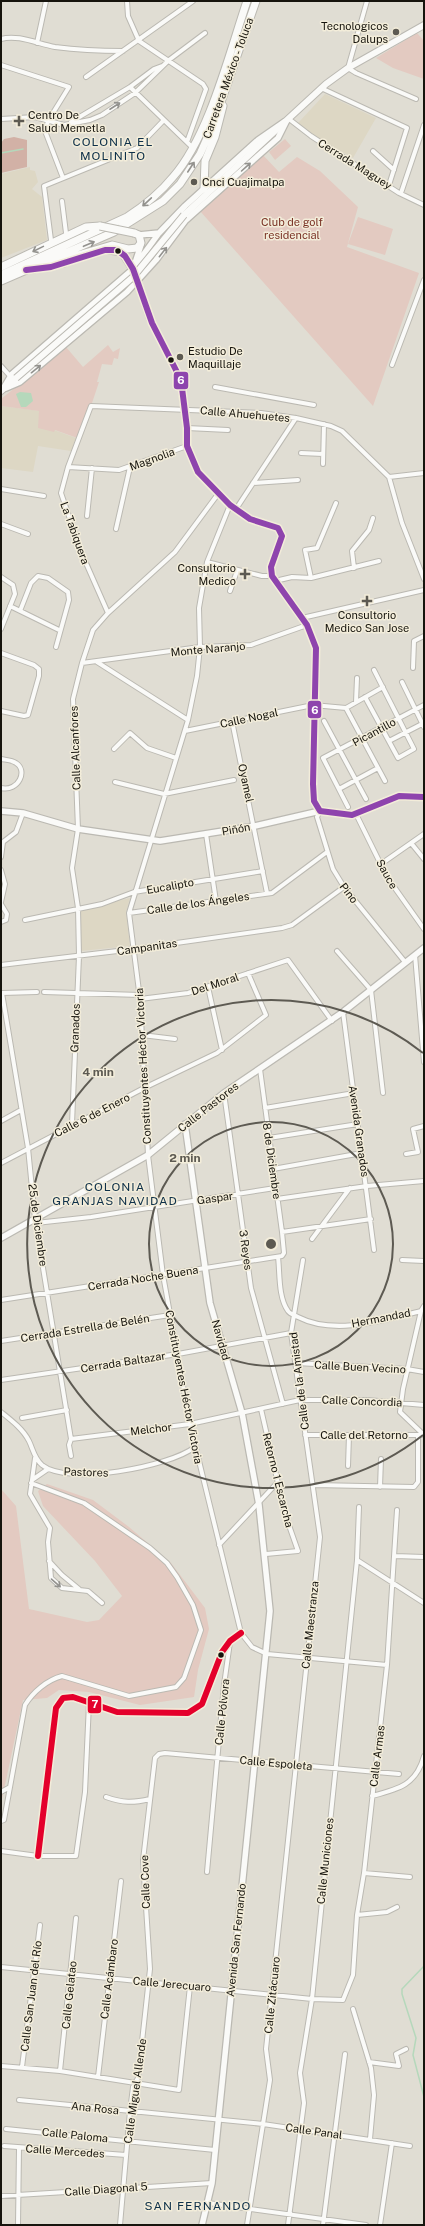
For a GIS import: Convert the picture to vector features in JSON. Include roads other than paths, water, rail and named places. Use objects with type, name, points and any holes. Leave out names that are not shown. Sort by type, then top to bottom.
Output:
[{"type":"main road","name":"Carretera México - Toluca","points":[[1,274],[109,226],[143,206],[174,177],[193,148],[208,114],[247,1]]},
{"type":"main road","name":"Carretera México - Toluca","points":[[1,281],[102,239],[144,214],[162,201],[180,184],[200,154],[213,125],[256,1]]},
{"type":"main road","points":[[2,390],[13,377],[133,277],[184,215],[321,88],[348,68],[424,25]]},
{"type":"main road","points":[[204,189],[205,161],[219,124],[229,79]]},
{"type":"main road","points":[[1,267],[86,227],[111,226],[136,234],[141,245],[131,249],[112,245],[39,268]]},
{"type":"main road","points":[[26,270],[51,267],[113,249],[126,256],[133,269]]},
{"type":"street","points":[[37,43],[46,1]]},
{"type":"street","points":[[127,1],[128,16],[138,40],[156,54],[169,60],[203,84],[206,89],[187,142]]},
{"type":"street","points":[[86,77],[193,1]]},
{"type":"street","points":[[367,1],[348,68],[356,74],[416,98]]},
{"type":"street","points":[[1,119],[36,117],[60,125],[90,120],[102,115],[135,93],[158,73],[162,66],[169,60],[205,33]]},
{"type":"street","points":[[1,39],[13,37],[37,43],[93,51],[123,51]]},
{"type":"street","points":[[1,65],[69,87],[48,121],[45,133],[63,178]]},
{"type":"street","points":[[68,124],[130,86],[154,69],[162,66]]},
{"type":"street","points":[[130,86],[135,93],[193,148]]},
{"type":"street","points":[[321,88],[407,128],[389,185]]},
{"type":"street","points":[[51,240],[43,189],[47,184],[137,148],[164,120]]},
{"type":"street","points":[[1,366],[13,377],[133,269],[159,233],[185,206],[258,140],[287,120]]},
{"type":"street","points":[[2,390],[20,382],[138,282],[185,221],[278,138],[287,120]]},
{"type":"street","name":"Cerrada Maguey","points":[[287,120],[401,193],[424,205]]},
{"type":"street","points":[[401,193],[424,125]]},
{"type":"street","points":[[373,151],[394,170]]},
{"type":"street","points":[[62,201],[66,232]]},
{"type":"street","points":[[136,234],[159,233]]},
{"type":"street","points":[[141,245],[133,269],[150,319],[181,380],[186,409],[187,446],[198,472],[230,505],[250,519],[278,528],[281,532],[282,536],[271,568],[274,578],[307,625],[316,648],[313,705],[313,794],[316,806],[320,811]]},
{"type":"street","points":[[392,365],[424,280]]},
{"type":"street","points":[[93,305],[100,314]]},
{"type":"street","points":[[215,387],[314,406]]},
{"type":"street","name":"Calle Ahuehuetes","points":[[91,406],[261,413],[324,424],[342,431],[389,477],[402,523],[424,579]]},
{"type":"street","name":"La Tabiquera","points":[[91,406],[68,467],[61,497],[82,554],[108,613]]},
{"type":"street","points":[[236,509],[296,418]]},
{"type":"street","points":[[323,464],[324,424]]},
{"type":"street","points":[[187,428],[228,430]]},
{"type":"street","name":"Magnolia","points":[[68,467],[119,470],[187,446]]},
{"type":"street","points":[[301,453],[323,454]]},
{"type":"street","points":[[116,529],[130,467]]},
{"type":"street","points":[[87,516],[92,468]]},
{"type":"street","points":[[389,477],[424,473]]},
{"type":"street","points":[[253,483],[298,480]]},
{"type":"street","points":[[1,489],[44,496]]},
{"type":"street","name":"Calle Alcanfores","points":[[79,956],[78,908],[72,868],[78,829],[73,699],[82,663],[93,630],[108,613],[175,552],[218,494]]},
{"type":"street","points":[[311,578],[305,550],[317,548],[336,503]]},
{"type":"street","name":"Constituyentes Héctor Victoria","points":[[230,505],[206,562],[199,608],[200,647],[188,720],[134,892],[129,913],[140,997],[148,1155],[163,1275],[195,1448],[241,1633]]},
{"type":"street","points":[[354,568],[352,551],[369,530],[373,518]]},
{"type":"street","points":[[1,524],[28,534]]},
{"type":"street","points":[[206,562],[237,571],[274,578],[311,578],[379,561]]},
{"type":"street","points":[[230,591],[237,571]]},
{"type":"street","points":[[20,611],[34,578],[42,576],[48,578],[65,589],[69,595],[59,630],[56,647]]},
{"type":"street","points":[[1,578],[9,581],[15,594],[1,629]]},
{"type":"street","points":[[302,618],[424,590]]},
{"type":"street","points":[[10,606],[59,630]]},
{"type":"street","name":"Monte Naranjo","points":[[82,663],[200,647],[251,645],[307,625]]},
{"type":"street","points":[[413,668],[414,641],[424,636]]},
{"type":"street","points":[[1,653],[34,665],[39,669],[40,676],[28,715],[24,716],[1,711]]},
{"type":"street","points":[[97,662],[188,720]]},
{"type":"street","points":[[365,697],[398,758],[414,749],[374,670]]},
{"type":"street","points":[[356,702],[357,678]]},
{"type":"street","points":[[389,741],[423,726],[402,682]]},
{"type":"street","points":[[383,687],[346,708],[385,781]]},
{"type":"street","name":"Calle Nogal","points":[[185,732],[313,705],[346,708]]},
{"type":"street","name":"Picantillo","points":[[339,789],[323,758],[424,705]]},
{"type":"street","name":"Oyamel","points":[[232,721],[255,826],[267,893]]},
{"type":"street","points":[[324,721],[366,799]]},
{"type":"street","points":[[114,750],[130,733],[147,748],[176,758]]},
{"type":"street","points":[[1,759],[16,762],[20,766],[21,772],[19,784],[8,789],[1,788]]},
{"type":"street","points":[[348,808],[339,789],[378,768]]},
{"type":"street","points":[[115,782],[164,794],[234,780]]},
{"type":"street","points":[[356,814],[394,797],[408,795],[424,797]]},
{"type":"street","name":"Piñón","points":[[1,811],[23,813],[78,829],[151,840],[171,841],[255,826],[320,811],[356,814]]},
{"type":"street","name":"Pino","points":[[320,811],[317,817],[333,869],[344,887],[405,962]]},
{"type":"street","points":[[1,857],[3,842],[16,832],[23,813]]},
{"type":"street","name":"Sauce","points":[[356,814],[397,893],[424,929]]},
{"type":"street","points":[[206,834],[216,901]]},
{"type":"street","points":[[381,864],[424,834]]},
{"type":"street","points":[[411,842],[424,859]]},
{"type":"street","name":"Calle de los Ángeles","points":[[129,913],[275,892],[327,852]]},
{"type":"street","points":[[1,870],[5,884],[1,903],[7,914],[6,920],[1,922]]},
{"type":"street","name":"Eucalipto","points":[[25,920],[102,904],[134,892],[263,871]]},
{"type":"street","name":"Campanitas","points":[[1,965],[134,949],[282,928],[292,925],[344,887]]},
{"type":"street","name":"Calle Pastores","points":[[1,1238],[36,1221],[148,1155],[224,1093],[332,1021],[424,948]]},
{"type":"street","points":[[337,951],[371,990],[383,1093]]},
{"type":"street","points":[[415,955],[423,1034],[424,1062]]},
{"type":"street","name":"Granados","points":[[72,1124],[79,956]]},
{"type":"street","name":"Del Moral","points":[[44,992],[77,992],[140,997],[188,993],[288,960],[332,1021]]},
{"type":"street","name":"Calle 6 de Enero","points":[[1,1163],[72,1124],[222,1050],[266,1015],[248,973]]},
{"type":"street","points":[[208,987],[222,1050]]},
{"type":"street","points":[[2,993],[36,992]]},
{"type":"street","name":"25 de Diciembre","points":[[2,993],[28,1148],[36,1221],[67,1410],[71,1439],[69,1446],[71,1456]]},
{"type":"street","name":"Avenida Granados","points":[[343,1012],[367,1186],[374,1250]]},
{"type":"street","points":[[142,1035],[175,1039]]},
{"type":"street","name":"8 de Diciembre","points":[[260,1069],[284,1253]]},
{"type":"street","name":"3 Reyes","points":[[224,1093],[251,1288],[283,1404]]},
{"type":"street","points":[[265,1108],[354,1093]]},
{"type":"street","points":[[1,1121],[21,1110]]},
{"type":"street","name":"Navidad","points":[[185,1124],[210,1303],[242,1413],[259,1505],[266,1554],[270,1611],[267,1654]]},
{"type":"street","points":[[269,1138],[358,1124]]},
{"type":"street","points":[[406,1154],[418,1152],[413,1129],[424,1126]]},
{"type":"street","points":[[273,1169],[362,1153]]},
{"type":"street","points":[[277,1199],[350,1188],[424,1180]]},
{"type":"street","name":"Gaspar","points":[[36,1221],[91,1217],[275,1188]]},
{"type":"street","points":[[312,1239],[350,1188]]},
{"type":"street","points":[[282,1232],[371,1219]]},
{"type":"street","name":"Cerrada Noche Buena","points":[[1,1300],[248,1262],[278,1257],[284,1253]]},
{"type":"street","name":"Calle de la Amistad","points":[[278,1257],[284,1304],[290,1313],[294,1315],[291,1333],[305,1435],[314,1485]]},
{"type":"street","points":[[294,1315],[303,1260]]},
{"type":"street","points":[[402,1260],[424,1260]]},
{"type":"street","points":[[424,1306],[421,1311],[407,1369],[400,1412],[424,1435]]},
{"type":"street","name":"Hermandad","points":[[294,1315],[315,1324],[342,1325],[384,1320],[421,1311]]},
{"type":"street","name":"Cerrada Estrella de Belén","points":[[1,1341],[170,1315]]},
{"type":"street","name":"Cerrada Baltazar","points":[[1,1380],[178,1354],[291,1333]]},
{"type":"street","name":"Calle Buen Vecino","points":[[296,1363],[407,1369],[424,1372]]},
{"type":"street","name":"Melchor","points":[[71,1439],[190,1424],[300,1400]]},
{"type":"street","name":"Calle Concordia","points":[[300,1400],[401,1402],[424,1405]]},
{"type":"street","name":"Retorno 1 Escarcha","points":[[261,1409],[277,1483],[298,1551],[266,1554]]},
{"type":"street","points":[[22,1418],[67,1410]]},
{"type":"street","name":"Pastores","points":[[1,1412],[23,1433],[35,1458],[48,1469],[92,1474],[114,1473],[135,1470],[187,1453],[195,1448]]},
{"type":"street","name":"Calle del Retorno","points":[[305,1435],[424,1435]]},
{"type":"street","points":[[348,1466],[349,1435]]},
{"type":"street","points":[[314,1485],[414,1487],[418,1482],[418,1436]]},
{"type":"street","points":[[35,1458],[30,1494],[50,1528],[48,1542],[50,1578],[62,1588],[88,1591],[102,1603]]},
{"type":"street","points":[[380,1487],[381,1459]]},
{"type":"street","points":[[31,1481],[48,1469]]},
{"type":"street","points":[[1,1821],[4,1820],[24,1705],[29,1699],[52,1679],[62,1676],[128,1696],[176,1687],[184,1678],[202,1630],[193,1605],[177,1577],[166,1563],[150,1548],[84,1503],[31,1481]]},
{"type":"street","points":[[219,1546],[259,1505],[277,1483]]},
{"type":"street","name":"Calle Maestranza","points":[[296,1765],[306,1657],[320,1537],[314,1485]]},
{"type":"street","name":"Calle Municiones","points":[[288,2225],[304,2103],[300,2073],[312,1999],[334,1769],[357,1560],[359,1507]]},
{"type":"street","name":"Calle Armas","points":[[343,2000],[353,1975],[357,1915],[364,1873],[387,1665],[397,1510]]},
{"type":"street","points":[[395,1556],[424,1558]]},
{"type":"street","points":[[357,1560],[424,1603]]},
{"type":"street","points":[[49,1561],[62,1576],[79,1589]]},
{"type":"street","points":[[38,1856],[56,1708],[59,1702],[68,1697],[116,1712],[188,1713],[202,1704],[222,1652],[230,1641],[241,1633],[252,1647],[267,1654],[387,1665]]},
{"type":"street","name":"Calle Pólvora","points":[[207,1872],[224,1685],[230,1641]]},
{"type":"street","name":"Avenida San Fernando","points":[[202,2225],[212,2183],[230,1989],[267,1654]]},
{"type":"street","points":[[1,1851],[38,1856],[76,1856],[85,1792],[89,1703]]},
{"type":"street","name":"Calle Espoleta","points":[[155,1758],[159,1754],[165,1753],[217,1759],[399,1774]]},
{"type":"street","points":[[372,1796],[403,1786],[417,1776],[423,1765],[424,1756]]},
{"type":"street","name":"Calle Cove","points":[[149,1982],[150,1969],[143,1860],[155,1758]]},
{"type":"street","name":"Calle Zitácuaro","points":[[247,2225],[270,2080],[266,2049],[296,1765]]},
{"type":"street","points":[[1,1792],[10,1786]]},
{"type":"street","points":[[106,1797],[121,1802],[134,1803],[150,1799]]},
{"type":"street","points":[[364,1873],[410,1877]]},
{"type":"street","name":"Calle Acámbaro","points":[[98,2077],[122,1881]]},
{"type":"street","points":[[357,1915],[387,1912],[397,1907]]},
{"type":"street","name":"Calle Gelatao","points":[[60,2072],[76,1918]]},
{"type":"street","name":"Calle San Juan del Río","points":[[22,2067],[40,1925]]},
{"type":"street","name":"Calle Jerecuaro","points":[[1,1967],[109,1979],[230,1989],[312,1999],[343,2000]]},
{"type":"street","name":"Calle Miguel Allende","points":[[120,2225],[130,2111],[133,2087],[137,2082],[149,1982]]},
{"type":"street","points":[[1,2066],[22,2067],[137,2082],[179,2090],[190,1986]]},
{"type":"street","points":[[353,2009],[369,2062],[374,2095],[370,2139]]},
{"type":"street","points":[[369,2062],[399,2066],[396,2054],[406,2049]]},
{"type":"street","points":[[324,2225],[345,2054]]},
{"type":"street","name":"Ana Rosa","points":[[19,2100],[218,2120]]},
{"type":"street","name":"Calle Panal","points":[[218,2120],[301,2129],[410,2146]]},
{"type":"street","name":"Calle Paloma","points":[[6,2129],[215,2150]]},
{"type":"street","points":[[380,2225],[392,2144]]},
{"type":"street","name":"Calle Mercedes","points":[[4,2146],[126,2155]]},
{"type":"street","points":[[18,2225],[19,2148]]},
{"type":"street","name":"Calle Diagonal 5","points":[[1,2196],[212,2183]]},
{"type":"street","points":[[208,2203],[366,2225]]},
{"type":"waterway","points":[[1,153],[23,149]]},
{"type":"waterway","points":[[424,1966],[402,1989],[402,1994],[416,2038],[413,2055],[424,2097]]},
{"type":"place","name":"Tecnologicos Dalups","points":[[396,32]]},
{"type":"place","name":"Centro De Salud Memetla","points":[[19,121]]},
{"type":"place","name":"Cnci Cuajimalpa","points":[[194,182]]},
{"type":"place","name":"Estudio De Maquillaje","points":[[180,357]]},
{"type":"place","name":"Consultorio Medico","points":[[245,574]]},
{"type":"place","name":"Consultorio Medico San Jose","points":[[367,601]]},
{"type":"district","name":"COLONIA EL MOLINITO","points":[[113,149]]},
{"type":"district","name":"COLONIA GRANJAS NAVIDAD","points":[[115,1194]]},
{"type":"district","name":"SAN FERNANDO","points":[[198,2206]]},
{"type":"park label","name":"Club de golf residencial","points":[[292,228]]}]
